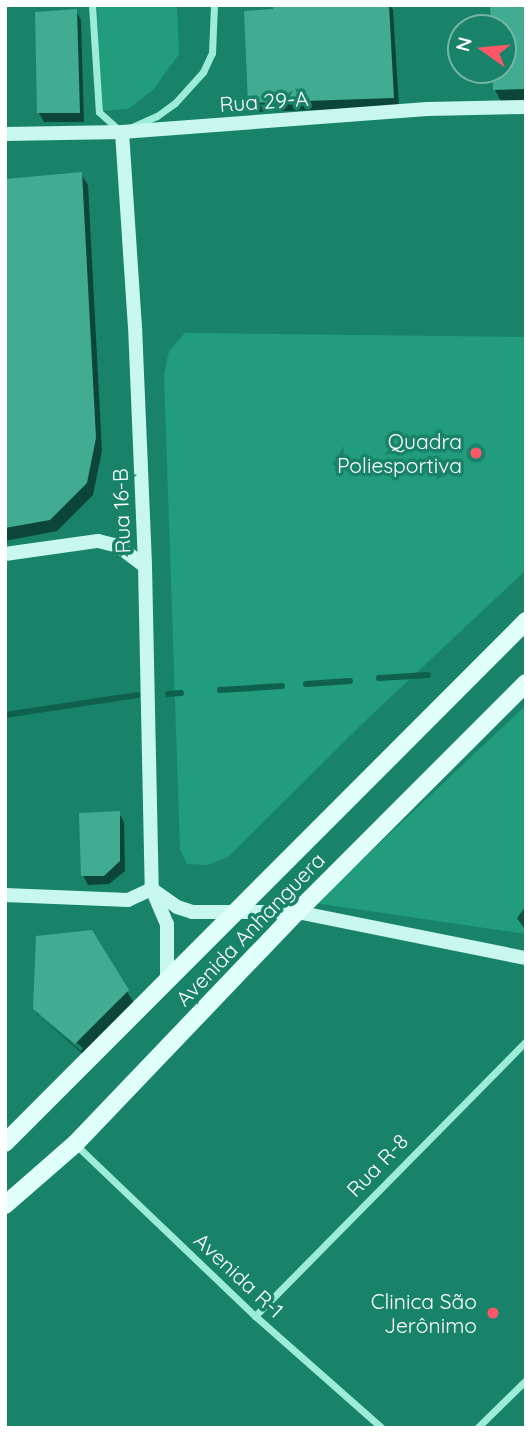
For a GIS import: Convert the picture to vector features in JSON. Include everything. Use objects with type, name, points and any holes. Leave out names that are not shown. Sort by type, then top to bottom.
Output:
[{"type":"main road","name":"Avenida Anhanguera","points":[[5,1143],[526,621]]},
{"type":"main road","name":"Avenida Anhanguera","points":[[5,1205],[75,1144],[297,912],[526,683]]},
{"type":"street","points":[[92,5],[99,112],[122,132],[158,116],[175,103],[203,72],[212,53],[214,5]]},
{"type":"street","name":"Rua 29-A","points":[[5,134],[122,132],[427,110],[526,107]]},
{"type":"street","name":"Rua 16-B","points":[[122,132],[135,326],[145,566],[152,889],[167,924],[167,982]]},
{"type":"street","points":[[5,555],[98,541],[118,546],[145,566]]},
{"type":"street","points":[[5,895],[128,900],[152,889],[177,907],[192,912],[297,912],[526,958]]},
{"type":"street","name":"Rua R-8","points":[[255,1316],[526,1041]]},
{"type":"street","name":"Avenida R-1","points":[[75,1144],[255,1316],[382,1428]]},
{"type":"street","points":[[477,1428],[526,1380]]},
{"type":"green space","points":[[97,5],[177,5],[179,54],[154,89],[128,109],[100,111]]},
{"type":"green space","points":[[185,333],[526,337],[526,570],[362,724],[228,857],[208,865],[187,864],[180,849],[164,375],[169,351]]},
{"type":"green space","points":[[526,705],[526,934],[315,903],[363,859]]},
{"type":"building","points":[[273,5],[389,5],[394,98],[248,103],[244,11],[273,9]]},
{"type":"building","points":[[490,5],[526,5],[526,89],[493,90],[493,84],[517,84],[517,14],[490,14]]},
{"type":"building","points":[[77,9],[80,113],[37,113],[35,12]]},
{"type":"building","points":[[82,172],[96,438],[87,483],[50,520],[5,528],[5,179]]},
{"type":"building","points":[[120,811],[120,861],[104,876],[81,876],[79,813]]},
{"type":"building","points":[[92,930],[129,990],[75,1044],[33,1009],[36,936]]},
{"type":"waterway","points":[[379,678],[428,675]]},
{"type":"waterway","points":[[306,684],[350,681]]},
{"type":"waterway","points":[[220,690],[282,686]]},
{"type":"waterway","points":[[168,694],[181,693]]},
{"type":"waterway","points":[[5,715],[137,695]]},
{"type":"place","name":"Quadra Poliesportiva","points":[[476,453]]},
{"type":"place","name":"Clinica São Jerônimo","points":[[493,1313]]}]
